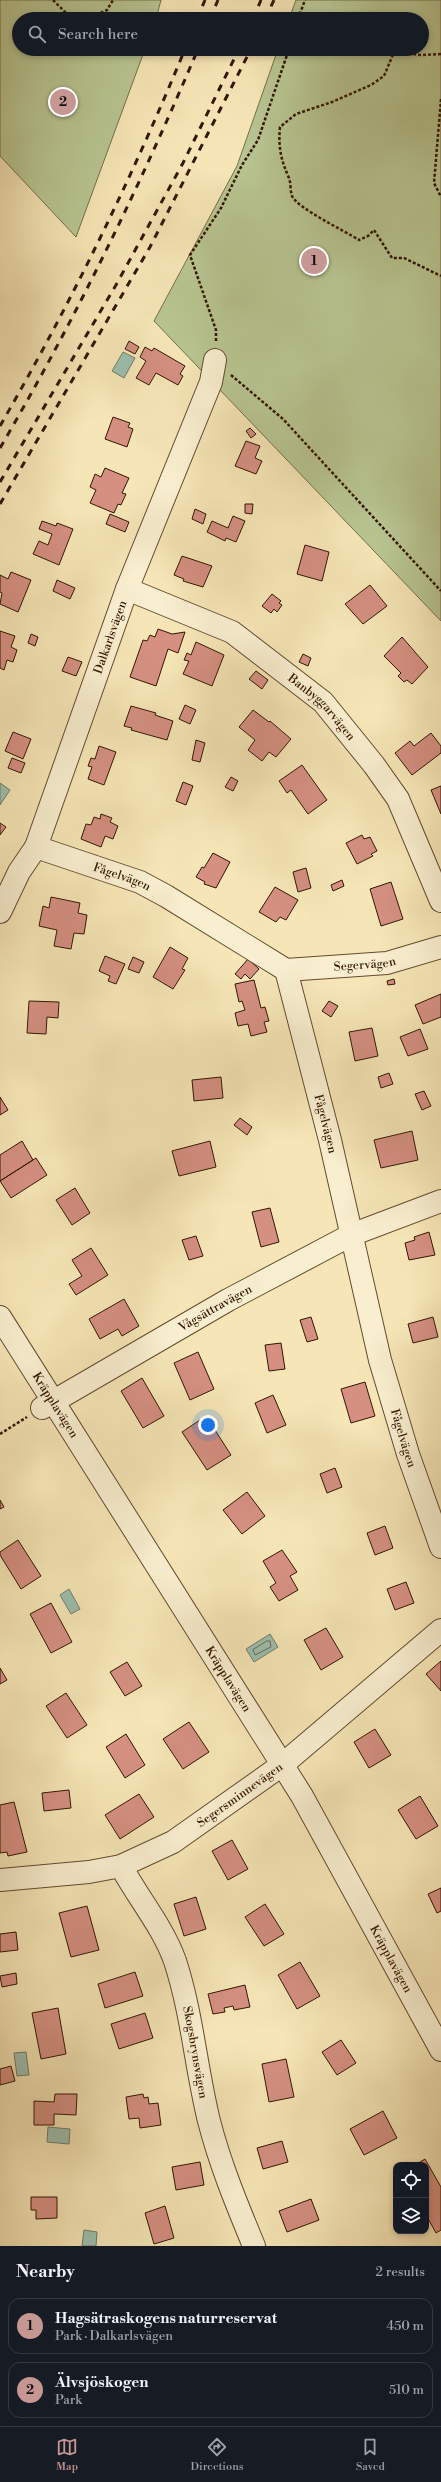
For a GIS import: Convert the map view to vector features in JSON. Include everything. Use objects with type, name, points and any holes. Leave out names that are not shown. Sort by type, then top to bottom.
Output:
[{"type":"street","name":"Dalkarlsvägen","points":[[0,912],[19,872],[36,847],[127,589],[212,382],[215,360]]},
{"type":"street","name":"Banbyggarvägen","points":[[127,589],[232,632],[323,702],[374,765],[398,800],[441,901]]},
{"type":"street","name":"Fågelvägen","points":[[36,847],[140,882],[166,896],[286,970],[330,1140],[380,1360],[408,1454],[441,1547]]},
{"type":"street","name":"Segervägen","points":[[286,970],[387,963],[441,947]]},
{"type":"street","name":"Vågsättravägen","points":[[48,1404],[228,1300],[351,1235],[441,1201]]},
{"type":"street","name":"Kräpplavägen","points":[[0,1318],[48,1404],[306,1803],[441,2050]]},
{"type":"street","name":"Segersminnevägen","points":[[0,1880],[89,1872],[121,1866],[173,1842],[282,1765],[441,1630]]},
{"type":"street","name":"Skogsbrynsvägen","points":[[121,1866],[165,1939],[174,1961],[192,2024],[209,2121],[232,2193],[254,2246]]},
{"type":"path","points":[[54,0],[65,12]]},
{"type":"path","points":[[103,12],[107,10],[114,0]]},
{"type":"path","points":[[301,12],[305,0]]},
{"type":"path","points":[[429,55],[441,54]]},
{"type":"path","points":[[287,56],[258,140],[242,166],[220,208],[190,255],[216,330],[215,360],[283,419],[441,591]]},
{"type":"path","points":[[392,56],[384,76],[372,85],[332,102],[296,114],[280,127],[278,145],[283,167],[290,180],[292,197],[306,210],[359,240],[368,236],[374,230],[392,258],[404,258],[441,276]]},
{"type":"path","points":[[441,99],[434,184],[441,197]]},
{"type":"path","points":[[0,1434],[48,1404]]},
{"type":"green space","points":[[0,0],[161,0],[158,12],[12,12],[12,56],[142,56],[76,237],[0,156]]},
{"type":"green space","points":[[296,0],[441,0],[441,621],[154,321],[237,166],[276,56],[429,56],[429,12],[292,12]]},
{"type":"water","points":[[123,352],[135,358],[124,378],[112,371]]},
{"type":"water","points":[[0,783],[10,790],[0,805]]},
{"type":"water","points":[[69,1589],[80,1609],[71,1614],[60,1595]]},
{"type":"water","points":[[270,1634],[278,1647],[254,1662],[246,1649]]},
{"type":"water","points":[[26,2052],[29,2075],[17,2076],[14,2053]]},
{"type":"water","points":[[48,2127],[70,2129],[69,2144],[47,2142]]},
{"type":"water","points":[[84,2230],[97,2232],[96,2246],[82,2246]]},
{"type":"building","points":[[129,341],[139,347],[135,354],[125,349]]},
{"type":"building","points":[[145,347],[152,351],[154,348],[185,366],[180,374],[183,376],[178,385],[156,373],[149,385],[136,378],[146,361],[140,357]]},
{"type":"building","points":[[113,417],[130,423],[128,427],[133,429],[127,447],[105,439]]},
{"type":"building","points":[[250,428],[256,434],[251,438],[246,431]]},
{"type":"building","points":[[246,441],[260,446],[255,458],[262,461],[256,474],[235,466]]},
{"type":"building","points":[[105,468],[129,478],[122,493],[126,494],[121,505],[118,504],[114,513],[90,503],[96,490],[90,487],[95,474],[101,477]]},
{"type":"building","points":[[245,504],[253,504],[252,514],[245,513]]},
{"type":"building","points":[[195,509],[206,514],[203,524],[192,519]]},
{"type":"building","points":[[110,514],[129,522],[125,532],[106,524]]},
{"type":"building","points":[[233,516],[245,521],[236,542],[226,538],[225,541],[207,532],[212,521],[228,528]]},
{"type":"building","points":[[42,521],[56,526],[57,523],[73,529],[59,565],[33,554],[39,541],[48,545],[52,534],[39,529]]},
{"type":"building","points":[[305,545],[329,552],[322,581],[297,574]]},
{"type":"building","points":[[182,556],[212,566],[203,587],[183,581],[184,579],[174,575]]},
{"type":"building","points":[[11,572],[31,580],[18,612],[0,604],[2,593],[0,592],[0,575],[8,579]]},
{"type":"building","points":[[57,580],[75,588],[70,599],[53,591]]},
{"type":"building","points":[[370,585],[387,606],[363,624],[345,604]]},
{"type":"building","points":[[272,594],[281,601],[279,603],[282,605],[277,612],[274,609],[271,613],[262,606]]},
{"type":"building","points":[[158,629],[172,634],[185,632],[178,653],[168,649],[156,686],[130,677],[143,640],[147,641],[150,635],[155,637]]},
{"type":"building","points":[[0,631],[15,636],[11,647],[17,650],[13,662],[7,660],[4,670],[0,668]]},
{"type":"building","points":[[31,634],[38,637],[35,646],[28,643]]},
{"type":"building","points":[[402,637],[428,667],[412,684],[407,680],[404,682],[398,676],[401,673],[384,656]]},
{"type":"building","points":[[196,642],[224,655],[212,686],[183,674],[189,661],[184,660],[187,653],[191,655]]},
{"type":"building","points":[[303,654],[311,658],[308,666],[299,662]]},
{"type":"building","points":[[68,657],[82,662],[76,676],[62,671]]},
{"type":"building","points":[[256,671],[268,680],[262,689],[249,679]]},
{"type":"building","points":[[185,705],[196,710],[190,724],[179,719]]},
{"type":"building","points":[[131,706],[156,713],[155,715],[173,721],[167,740],[131,730],[132,728],[124,726]]},
{"type":"building","points":[[253,710],[269,722],[270,721],[291,739],[276,757],[269,752],[262,761],[248,750],[255,740],[239,727]]},
{"type":"building","points":[[13,732],[31,739],[23,759],[5,751]]},
{"type":"building","points":[[431,733],[441,746],[441,753],[412,775],[395,753],[410,741],[414,746]]},
{"type":"building","points":[[196,740],[205,743],[200,762],[192,760]]},
{"type":"building","points":[[99,746],[116,752],[104,785],[88,779],[92,767],[88,766],[91,758],[95,759]]},
{"type":"building","points":[[12,758],[25,763],[21,773],[8,768]]},
{"type":"building","points":[[302,765],[327,800],[308,814],[291,790],[287,793],[279,781]]},
{"type":"building","points":[[231,777],[238,781],[233,791],[225,787]]},
{"type":"building","points":[[183,782],[193,786],[186,805],[176,801]]},
{"type":"building","points":[[441,786],[441,814],[431,790]]},
{"type":"building","points":[[101,814],[112,818],[110,822],[118,826],[113,839],[105,836],[101,847],[81,839],[86,824],[91,825],[94,817],[100,819]]},
{"type":"building","points":[[0,823],[6,827],[0,835]]},
{"type":"building","points":[[362,835],[364,839],[370,837],[377,851],[371,854],[373,856],[357,864],[346,843]]},
{"type":"building","points":[[213,853],[230,862],[216,888],[204,884],[205,882],[196,877],[202,867],[204,868]]},
{"type":"building","points":[[306,868],[311,888],[298,892],[293,872]]},
{"type":"building","points":[[342,880],[344,886],[333,891],[331,885]]},
{"type":"building","points":[[391,882],[403,919],[381,926],[370,889]]},
{"type":"building","points":[[275,887],[298,900],[286,920],[280,917],[276,922],[259,912]]},
{"type":"building","points":[[51,897],[80,903],[78,913],[87,915],[84,934],[74,933],[71,949],[54,946],[57,930],[39,926],[43,906],[49,908]]},
{"type":"building","points":[[170,947],[188,958],[182,969],[185,970],[173,989],[153,977]]},
{"type":"building","points":[[105,956],[125,964],[116,984],[108,981],[110,976],[99,971]]},
{"type":"building","points":[[133,957],[144,962],[139,973],[128,969]]},
{"type":"building","points":[[248,959],[259,969],[250,979],[245,974],[241,979],[235,974]]},
{"type":"building","points":[[394,979],[395,984],[388,985],[387,981]]},
{"type":"building","points":[[254,980],[261,1008],[265,1007],[269,1021],[264,1022],[267,1032],[251,1036],[248,1024],[238,1026],[235,1013],[245,1010],[242,1001],[239,1002],[235,984]]},
{"type":"building","points":[[441,994],[441,1017],[423,1024],[415,1005]]},
{"type":"building","points":[[29,1001],[59,1002],[58,1018],[47,1017],[46,1034],[27,1033]]},
{"type":"building","points":[[329,1001],[338,1006],[331,1017],[322,1011]]},
{"type":"building","points":[[372,1028],[378,1056],[355,1061],[349,1032]]},
{"type":"building","points":[[420,1029],[428,1049],[408,1056],[400,1037]]},
{"type":"building","points":[[389,1073],[393,1084],[381,1088],[378,1077]]},
{"type":"building","points":[[221,1077],[223,1098],[194,1101],[192,1080]]},
{"type":"building","points":[[424,1091],[431,1106],[422,1110],[415,1094]]},
{"type":"building","points":[[0,1097],[8,1110],[0,1115]]},
{"type":"building","points":[[240,1118],[252,1127],[247,1135],[234,1125]]},
{"type":"building","points":[[412,1131],[418,1160],[381,1168],[374,1140]]},
{"type":"building","points":[[22,1141],[33,1160],[0,1181],[0,1155]]},
{"type":"building","points":[[210,1141],[216,1167],[179,1176],[172,1151]]},
{"type":"building","points":[[36,1158],[47,1175],[11,1198],[0,1181]]},
{"type":"building","points":[[75,1188],[90,1213],[72,1225],[56,1200]]},
{"type":"building","points":[[270,1208],[279,1242],[261,1247],[252,1212]]},
{"type":"building","points":[[429,1232],[435,1255],[409,1260],[405,1243],[415,1240],[414,1237]]},
{"type":"building","points":[[196,1236],[203,1256],[189,1260],[182,1240]]},
{"type":"building","points":[[91,1248],[108,1275],[76,1295],[69,1284],[82,1276],[72,1260]]},
{"type":"building","points":[[124,1299],[139,1326],[122,1336],[118,1329],[100,1339],[89,1319]]},
{"type":"building","points":[[311,1317],[318,1339],[307,1342],[300,1320]]},
{"type":"building","points":[[433,1317],[438,1337],[413,1343],[408,1324]]},
{"type":"building","points":[[281,1343],[285,1369],[269,1371],[265,1345]]},
{"type":"building","points":[[198,1352],[214,1389],[190,1400],[174,1363]]},
{"type":"building","points":[[142,1378],[164,1416],[143,1428],[121,1391]]},
{"type":"building","points":[[365,1382],[375,1416],[351,1423],[341,1389]]},
{"type":"building","points":[[273,1395],[286,1425],[267,1433],[255,1403]]},
{"type":"building","points":[[206,1416],[231,1455],[207,1470],[182,1432]]},
{"type":"building","points":[[335,1468],[342,1487],[327,1493],[320,1474]]},
{"type":"building","points":[[247,1492],[265,1516],[242,1534],[223,1510]]},
{"type":"building","points":[[0,1500],[4,1507],[0,1509]]},
{"type":"building","points":[[385,1526],[393,1548],[375,1555],[367,1533]]},
{"type":"building","points":[[18,1540],[41,1576],[21,1589],[0,1555],[0,1552]]},
{"type":"building","points":[[282,1550],[297,1572],[290,1576],[298,1590],[279,1601],[270,1587],[276,1583],[263,1561]]},
{"type":"building","points":[[406,1582],[414,1603],[395,1610],[387,1589]]},
{"type":"building","points":[[51,1603],[72,1642],[51,1653],[30,1614]]},
{"type":"building","points":[[326,1628],[343,1657],[321,1670],[304,1640]]},
{"type":"building","points":[[441,1661],[441,1691],[426,1674]]},
{"type":"building","points":[[127,1662],[142,1686],[125,1696],[110,1672]]},
{"type":"building","points":[[0,1668],[7,1680],[0,1684]]},
{"type":"building","points":[[66,1693],[87,1725],[67,1738],[46,1706]]},
{"type":"building","points":[[189,1722],[209,1752],[183,1769],[163,1739]]},
{"type":"building","points":[[375,1729],[391,1755],[369,1768],[354,1742]]},
{"type":"building","points":[[126,1734],[145,1765],[125,1778],[106,1747]]},
{"type":"building","points":[[69,1790],[71,1808],[44,1811],[42,1793]]},
{"type":"building","points":[[139,1794],[154,1817],[120,1839],[105,1815]]},
{"type":"building","points":[[420,1796],[438,1826],[416,1839],[398,1810]]},
{"type":"building","points":[[14,1802],[27,1852],[8,1856],[7,1852],[0,1853],[0,1805]]},
{"type":"building","points":[[232,1840],[248,1869],[228,1880],[212,1851]]},
{"type":"building","points":[[441,1888],[441,1911],[437,1913],[428,1894]]},
{"type":"building","points":[[196,1897],[206,1929],[184,1936],[174,1904]]},
{"type":"building","points":[[265,1904],[284,1934],[264,1946],[245,1917]]},
{"type":"building","points":[[87,1906],[99,1950],[71,1957],[59,1913]]},
{"type":"building","points":[[16,1932],[18,1950],[0,1952],[0,1934]]},
{"type":"building","points":[[300,1962],[320,1996],[297,2009],[278,1975]]},
{"type":"building","points":[[135,1972],[143,1996],[105,2008],[98,1984]]},
{"type":"building","points":[[16,1973],[17,1984],[2,1987],[0,1976]]},
{"type":"building","points":[[245,1985],[250,2007],[234,2010],[233,2006],[224,2008],[225,2012],[213,2014],[208,1994]]},
{"type":"building","points":[[58,2008],[66,2054],[41,2059],[32,2013]]},
{"type":"building","points":[[145,2013],[153,2038],[119,2049],[111,2024]]},
{"type":"building","points":[[341,2040],[356,2063],[337,2075],[322,2052]]},
{"type":"building","points":[[286,2059],[294,2097],[269,2102],[262,2064]]},
{"type":"building","points":[[11,2066],[15,2081],[0,2085],[0,2069]]},
{"type":"building","points":[[55,2094],[77,2094],[76,2115],[54,2114],[54,2125],[34,2125],[34,2101],[54,2102]]},
{"type":"building","points":[[143,2094],[144,2098],[148,2097],[149,2104],[158,2103],[161,2125],[140,2128],[139,2118],[129,2119],[126,2097]]},
{"type":"building","points":[[383,2111],[397,2138],[364,2155],[350,2129]]},
{"type":"building","points":[[282,2141],[288,2162],[263,2169],[257,2148]]},
{"type":"building","points":[[425,2159],[427,2162],[420,2162]]},
{"type":"building","points":[[200,2162],[204,2185],[176,2190],[172,2167]]},
{"type":"building","points":[[429,2166],[441,2187],[441,2230],[436,2233],[429,2220]]},
{"type":"building","points":[[31,2197],[57,2197],[57,2218],[36,2219],[36,2210],[31,2210]]},
{"type":"building","points":[[311,2199],[319,2220],[287,2232],[279,2211]]},
{"type":"building","points":[[165,2206],[174,2238],[154,2244],[145,2213]]},
{"type":"railway","points":[[200,12],[205,0]]},
{"type":"railway","points":[[213,12],[218,0]]},
{"type":"railway","points":[[256,12],[261,0]]},
{"type":"railway","points":[[268,12],[274,0]]},
{"type":"railway","points":[[0,426],[51,334],[99,240],[144,145],[182,56]]},
{"type":"railway","points":[[0,448],[28,400],[80,302],[130,202],[195,56]]},
{"type":"railway","points":[[0,482],[116,285],[183,163],[236,56]]},
{"type":"railway","points":[[0,504],[150,247],[247,56]]},
{"type":"place","name":"Älvsjöskogen","points":[[63,102]]},
{"type":"place","name":"Hagsätraskogens naturreservat","points":[[314,261]]}]
